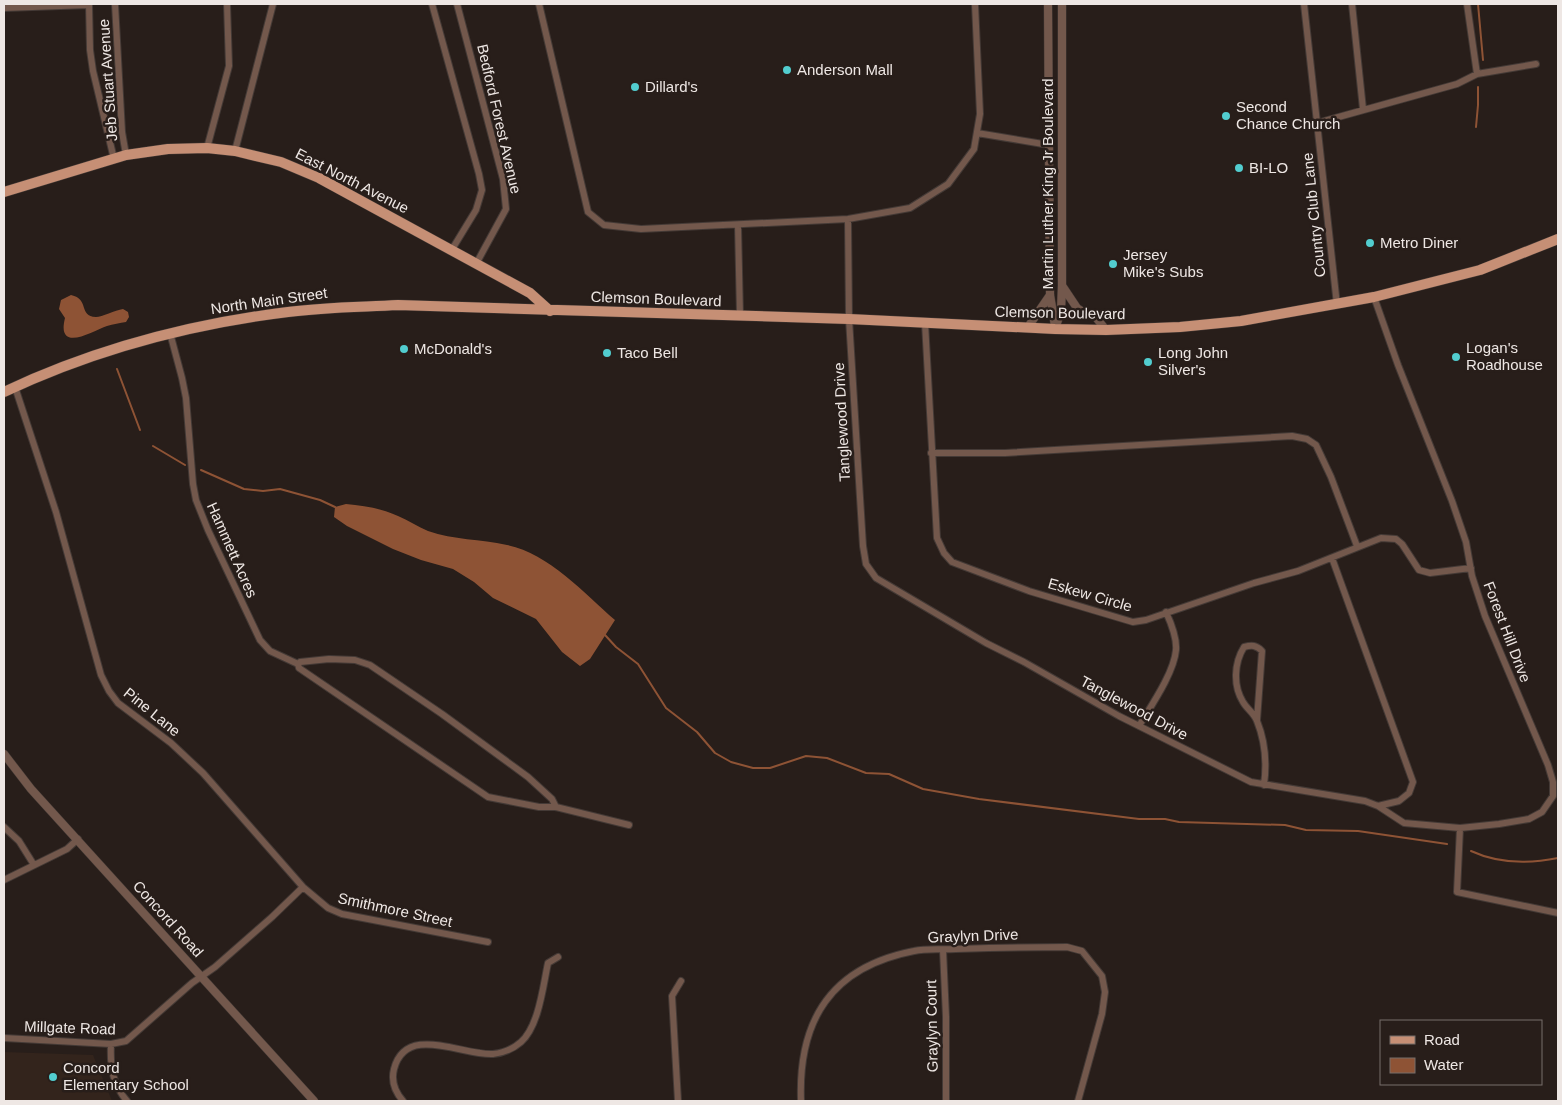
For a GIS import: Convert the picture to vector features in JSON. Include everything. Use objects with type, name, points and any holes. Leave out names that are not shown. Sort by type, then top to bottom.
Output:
[{"type":"main road","name":"East North Avenue","points":[[4,192],[126,155],[168,148],[207,148],[235,151],[280,162],[319,178],[530,292],[550,311]]},
{"type":"main road","name":"Clemson Boulevard","points":[[550,311],[849,319],[1055,329],[1106,330],[1176,327],[1222,323],[1337,305],[1374,297],[1480,270],[1558,239]]},
{"type":"main road","name":"North Main Street","points":[[4,392],[59,368],[104,352],[170,333],[244,318],[340,307],[398,306],[550,311]]},
{"type":"street","name":"Jeb Stuart Avenue","points":[[89,4],[90,50],[93,71],[114,159]]},
{"type":"street","points":[[4,8],[89,4]]},
{"type":"street","name":"Jeb Stuart Avenue","points":[[115,4],[122,132],[126,155]]},
{"type":"street","points":[[207,148],[229,66],[226,4]]},
{"type":"street","points":[[235,151],[273,4]]},
{"type":"street","points":[[432,4],[482,190],[476,210],[452,251]]},
{"type":"street","name":"Bedford Forest Avenue","points":[[458,4],[506,196],[506,209],[476,264]]},
{"type":"street","points":[[539,4],[588,212],[604,225],[641,229],[848,219],[910,208],[948,184],[974,149],[980,114],[975,4]]},
{"type":"street","name":"Martin Luther King Jr Boulevard","points":[[1048,4],[1050,295],[1055,329]]},
{"type":"street","name":"Martin Luther King Jr Boulevard","points":[[1055,329],[1061,310],[1062,285],[1064,149],[1062,4]]},
{"type":"street","name":"Country Club Lane","points":[[1304,4],[1337,305]]},
{"type":"street","points":[[1352,4],[1363,109]]},
{"type":"street","points":[[1466,4],[1477,74]]},
{"type":"street","points":[[1317,123],[1457,84],[1477,74],[1536,64]]},
{"type":"street","points":[[977,133],[1048,145]]},
{"type":"street","name":"Tanglewood Drive","points":[[848,219],[849,319],[860,509],[866,564],[876,578],[986,643],[1139,726],[1250,782],[1365,801],[1378,806]]},
{"type":"street","points":[[738,225],[740,316]]},
{"type":"street","points":[[1062,285],[1077,308],[1086,314],[1094,315],[1106,330]]},
{"type":"street","name":"Martin Luther King Jr Boulevard","points":[[1028,327],[1050,295]]},
{"type":"street","name":"Forest Hill Drive","points":[[1374,297],[1466,542],[1471,568],[1485,616],[1548,765],[1553,782],[1552,796],[1542,812],[1529,819],[1499,824],[1460,828],[1404,823],[1378,806]]},
{"type":"street","name":"Eskew Circle","points":[[925,322],[937,538],[944,553],[952,562],[1029,591],[1133,622],[1146,620],[1332,558],[1357,546],[1381,538],[1396,539],[1402,544],[1419,570],[1430,573],[1471,568]]},
{"type":"street","name":"Hammett Acres","points":[[170,333],[186,398],[196,500],[208,530],[260,640],[270,651],[298,664],[298,668],[488,796],[539,807],[556,807],[629,825]]},
{"type":"street","name":"Pine Lane","points":[[15,387],[56,512],[101,675],[109,691],[118,703],[171,743],[203,773],[303,887]]},
{"type":"street","points":[[932,453],[1005,453],[1292,436],[1307,440],[1316,445],[1341,502],[1357,546]]},
{"type":"street","points":[[1332,558],[1413,782],[1409,793],[1399,801],[1378,806]]},
{"type":"street","points":[[1139,726],[1172,666],[1176,648],[1172,626],[1166,612]]},
{"type":"street","points":[[1257,720],[1262,652],[1257,646],[1251,645],[1244,648],[1239,655],[1236,681],[1244,704],[1250,709],[1257,720],[1266,755],[1264,785]]},
{"type":"street","points":[[298,664],[300,662],[330,659],[355,660],[370,665],[442,714],[528,777],[552,799],[556,807]]},
{"type":"street","name":"Concord Road","points":[[4,754],[31,789],[314,1101]]},
{"type":"street","points":[[4,827],[19,840],[34,865]]},
{"type":"street","points":[[1460,828],[1457,892],[1558,912]]},
{"type":"street","points":[[4,880],[67,849],[78,839]]},
{"type":"street","points":[[202,977],[272,917],[303,887]]},
{"type":"street","name":"Smithmore Street","points":[[303,887],[328,908],[342,914],[488,942]]},
{"type":"street","name":"Graylyn Drive","points":[[801,1101],[800,1078],[802,1060],[809,1030],[817,1014],[834,992],[851,976],[871,964],[915,950],[1067,947],[1082,952],[1102,976],[1105,992],[1102,1014],[1078,1101]]},
{"type":"street","name":"Graylyn Court","points":[[943,950],[946,1017],[946,1101]]},
{"type":"street","points":[[403,1101],[397,1093],[393,1076],[398,1060],[410,1048],[417,1045],[434,1044],[484,1054],[494,1054],[513,1048],[521,1042],[535,1020],[548,963],[558,957]]},
{"type":"street","name":"Millgate Road","points":[[4,1038],[111,1044],[126,1041],[192,983],[202,977]]},
{"type":"street","points":[[678,1101],[672,996],[681,981]]},
{"type":"street","points":[[111,1044],[111,1071],[119,1093],[127,1101]]},
{"type":"shaded area","name":"Concord Elementary School","points":[[4,1052],[93,1055],[112,1101],[4,1101]]},
{"type":"water","points":[[71,295],[77,297],[83,303],[85,311],[91,316],[99,317],[123,309],[128,312],[129,317],[126,322],[71,338],[66,335],[64,329],[65,318],[59,309],[61,300]]},
{"type":"water","points":[[346,504],[385,511],[438,534],[497,543],[522,549],[537,556],[565,575],[615,620],[590,659],[580,666],[562,652],[536,619],[493,598],[474,582],[453,569],[421,560],[393,549],[347,526],[334,517],[335,507]]},
{"type":"waterway","points":[[1478,4],[1483,60]]},
{"type":"waterway","points":[[1476,127],[1478,87]]},
{"type":"waterway","points":[[117,369],[140,430]]},
{"type":"waterway","points":[[153,446],[185,465]]},
{"type":"waterway","points":[[201,470],[244,489],[263,491],[280,489],[320,500],[335,507]]},
{"type":"waterway","points":[[605,635],[616,647],[638,664],[666,708],[697,732],[715,753],[731,762],[753,768],[770,768],[806,756],[827,758],[866,773],[889,774],[923,789],[979,799],[1139,819],[1285,825],[1306,830],[1358,831],[1447,844]]},
{"type":"waterway","points":[[1471,851],[1503,861],[1514,862],[1558,858]]},
{"type":"place","name":"Anderson Mall","points":[[787,70]]},
{"type":"place","name":"Dillard's","points":[[635,87]]},
{"type":"place","name":"Second Chance Church","points":[[1226,116]]},
{"type":"place","name":"BI-LO","points":[[1239,168]]},
{"type":"place","name":"Metro Diner","points":[[1370,243]]},
{"type":"place","name":"Jersey Mike's Subs","points":[[1113,264]]},
{"type":"place","name":"McDonald's","points":[[404,349]]},
{"type":"place","name":"Taco Bell","points":[[607,353]]},
{"type":"place","name":"Logan's Roadhouse","points":[[1456,357]]},
{"type":"place","name":"Long John Silver's","points":[[1148,362]]},
{"type":"place","name":"Concord Elementary School","points":[[53,1077]]}]
